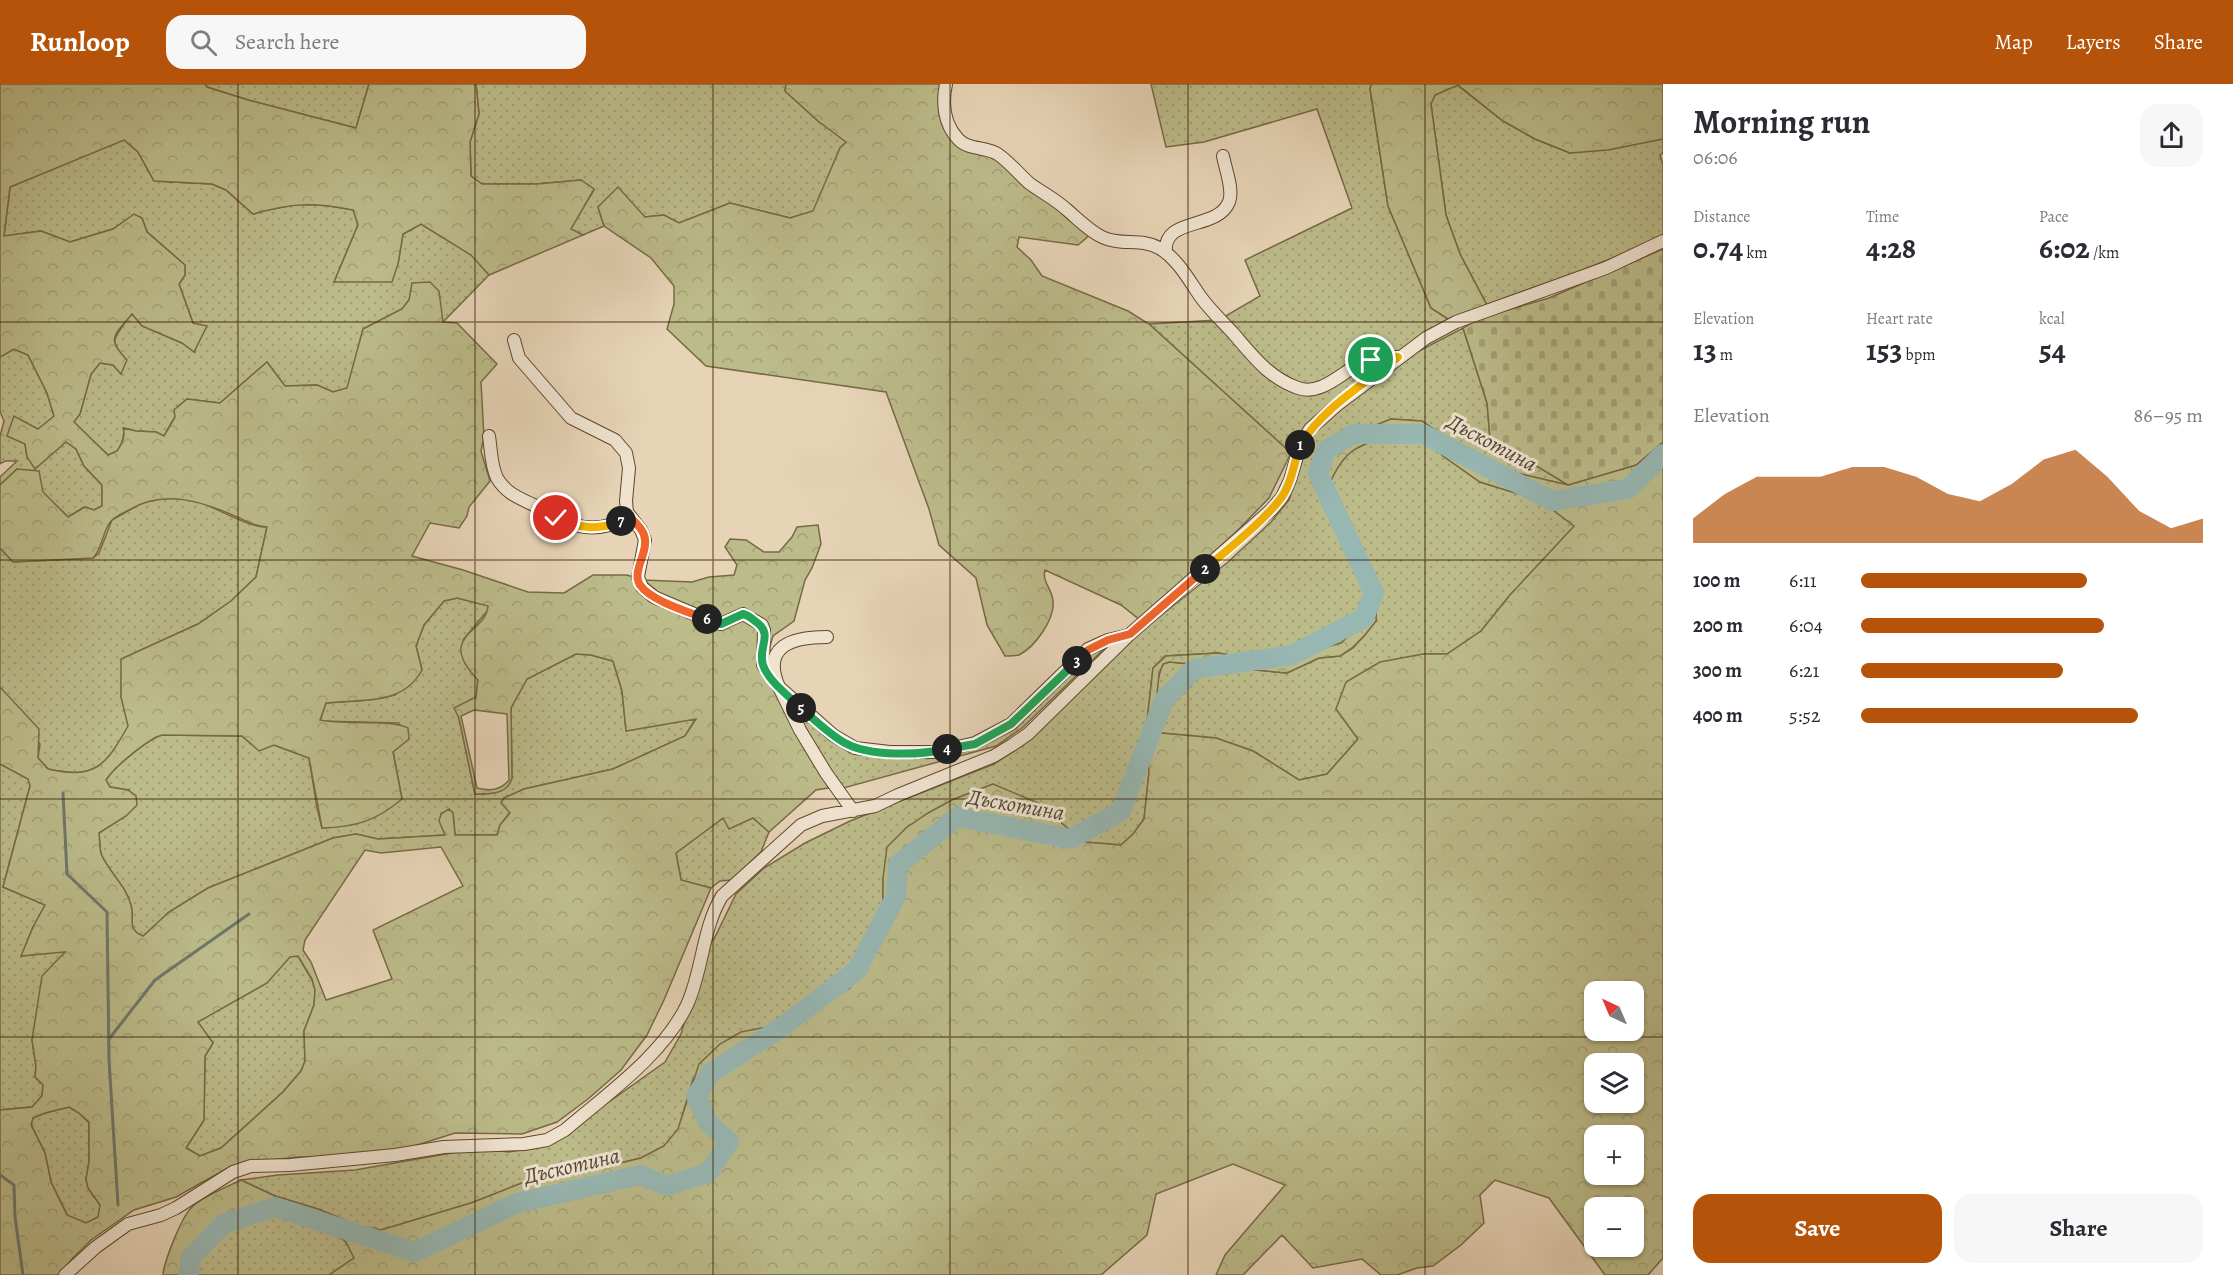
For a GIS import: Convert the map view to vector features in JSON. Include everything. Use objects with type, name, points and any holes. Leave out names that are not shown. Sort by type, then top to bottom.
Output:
[{"type":"street","points":[[946,84],[944,96],[946,115],[952,131],[962,143],[999,155],[1029,182],[1058,202],[1100,237],[1118,242],[1149,244],[1166,253],[1187,276],[1206,304],[1261,366],[1278,378],[1298,388],[1315,390],[1360,364],[1384,357],[1398,357]]},
{"type":"street","points":[[1166,253],[1166,241],[1176,229],[1211,219],[1227,205],[1230,195],[1223,156]]},
{"type":"street","points":[[65,1275],[96,1246],[128,1224],[161,1215],[176,1208],[233,1172],[251,1166],[290,1165],[444,1147],[524,1144],[547,1140],[566,1130],[664,1041],[686,1006],[700,970],[714,910],[722,896],[801,825],[822,816],[875,806],[993,756],[1028,734],[1130,634],[1270,510],[1282,497],[1290,480],[1300,446],[1310,429],[1398,357],[1426,338],[1456,322],[1605,268],[1663,242]]},
{"type":"street","points":[[514,340],[519,358],[571,418],[621,445],[629,459],[626,501],[630,517],[641,530],[645,540],[638,577],[642,587],[654,597],[713,622],[721,624],[743,614],[754,620],[765,630],[763,664],[779,687],[833,735],[855,748],[890,752],[935,752],[975,744],[1011,724],[1088,650],[1108,640],[1130,634]]},
{"type":"street","points":[[489,436],[495,472],[501,484],[516,498],[556,518],[585,528],[609,526],[630,517]]},
{"type":"street","points":[[826,637],[812,637],[781,647],[774,660],[776,679],[800,730],[853,811]]},
{"type":"green space","points":[[0,84],[205,84],[207,87],[248,100],[356,128],[369,84],[476,84],[479,114],[470,142],[471,176],[482,184],[537,184],[581,180],[594,189],[571,229],[583,235],[489,275],[471,255],[421,224],[403,234],[398,264],[392,282],[334,282],[358,225],[353,210],[303,205],[253,214],[226,190],[212,184],[154,181],[138,152],[124,140],[10,187],[4,236],[41,231],[70,242],[113,229],[134,214],[142,218],[147,232],[185,265],[185,275],[179,284],[193,323],[207,326],[194,352],[182,343],[142,326],[132,314],[117,332],[114,341],[127,360],[121,374],[113,365],[100,363],[91,374],[80,414],[74,422],[108,455],[117,451],[120,446],[124,437],[123,428],[156,432],[164,436],[175,417],[174,410],[187,399],[220,403],[267,362],[285,386],[317,385],[333,392],[347,388],[363,329],[402,309],[409,300],[412,283],[430,282],[439,291],[443,322],[457,323],[497,364],[481,382],[484,437],[481,451],[490,481],[469,507],[467,516],[459,528],[430,523],[412,556],[528,592],[564,593],[593,575],[627,575],[643,580],[692,582],[709,577],[734,575],[737,565],[725,547],[730,539],[746,540],[764,552],[779,552],[797,527],[818,525],[821,544],[805,580],[794,621],[773,636],[764,666],[840,789],[816,790],[769,832],[753,818],[729,829],[723,818],[676,853],[681,880],[711,888],[647,1035],[621,1070],[588,1099],[557,1122],[522,1134],[455,1133],[386,1155],[300,1157],[259,1161],[226,1169],[176,1197],[134,1210],[91,1240],[60,1275],[0,1275],[0,1110],[32,1107],[42,1096],[43,1085],[35,1077],[36,1066],[32,1040],[42,976],[65,952],[21,956],[45,905],[3,887],[30,786],[28,779],[0,764],[0,687],[39,729],[38,758],[48,769],[78,772],[89,771],[98,766],[113,751],[128,726],[121,697],[121,659],[198,624],[231,601],[256,577],[267,527],[198,503],[171,499],[157,500],[144,503],[111,521],[99,550],[93,558],[13,562],[0,548],[0,485],[17,469],[39,471],[43,492],[68,517],[85,507],[94,510],[102,506],[102,485],[84,466],[76,449],[66,442],[35,469],[27,457],[25,444],[7,436],[14,416],[38,429],[54,416],[47,393],[28,355],[14,349],[0,357]],"holes":[[[457,598],[488,606],[480,623],[462,644],[461,653],[466,665],[478,680],[476,697],[454,708],[459,718],[475,794],[502,791],[510,784],[512,778],[511,708],[527,679],[576,654],[591,655],[613,661],[622,691],[626,731],[696,719],[685,736],[613,769],[524,789],[504,798],[501,803],[510,813],[500,825],[497,835],[455,835],[453,813],[449,809],[441,814],[439,821],[445,835],[378,839],[356,834],[333,838],[208,888],[169,912],[143,936],[138,933],[133,927],[129,898],[100,851],[99,833],[126,816],[137,805],[136,796],[128,790],[110,787],[106,780],[110,774],[140,748],[162,735],[242,736],[259,751],[274,745],[309,758],[322,828],[345,826],[374,818],[402,799],[393,752],[409,739],[408,728],[390,724],[320,720],[326,703],[367,700],[393,695],[414,682],[422,670],[416,646],[424,625],[444,601]],[[474,710],[507,714],[509,780],[502,786],[490,790],[477,788],[461,716]],[[441,847],[463,886],[373,930],[392,979],[326,1000],[311,962],[303,950],[305,940],[365,850],[381,853]],[[298,956],[312,979],[315,990],[314,1005],[304,1031],[305,1061],[301,1071],[283,1092],[221,1148],[200,1156],[186,1148],[204,1120],[205,1056],[213,1043],[198,1022],[267,983],[290,957]],[[69,1107],[89,1122],[89,1162],[86,1179],[88,1188],[100,1205],[98,1217],[86,1223],[67,1215],[51,1182],[45,1153],[31,1125],[33,1118]]]},
{"type":"green space","points":[[205,84],[369,84],[356,128],[248,100],[207,87]]},
{"type":"green space","points":[[476,84],[786,84],[785,91],[818,121],[847,142],[840,148],[814,211],[790,218],[730,203],[679,223],[664,215],[645,217],[598,207],[604,226],[583,235],[570,230],[594,190],[581,180],[537,184],[482,184],[471,176],[470,142],[479,114]]},
{"type":"green space","points":[[786,84],[950,84],[946,114],[953,130],[989,154],[1091,234],[1078,245],[1019,237],[1017,247],[1031,260],[1042,276],[1128,311],[1149,324],[1291,453],[1269,498],[1238,530],[1140,620],[1121,605],[1045,570],[1045,578],[1053,601],[1051,616],[1043,632],[1031,646],[1019,655],[1005,656],[987,625],[976,578],[939,545],[929,509],[886,392],[706,366],[667,329],[674,304],[674,286],[651,258],[604,226],[598,207],[618,187],[645,217],[664,215],[679,223],[730,203],[790,218],[813,211],[840,148],[846,142],[818,121],[785,91]]},
{"type":"green space","points":[[1151,84],[1372,84],[1370,89],[1388,206],[1431,308],[1448,319],[1403,348],[1354,386],[1304,430],[1291,453],[1149,324],[1219,320],[1260,296],[1245,260],[1352,208],[1317,109],[1204,142],[1166,147]]},
{"type":"green space","points":[[1372,84],[1663,84],[1663,139],[1608,150],[1570,153],[1535,139],[1503,121],[1458,85],[1435,95],[1431,104],[1446,215],[1460,254],[1488,307],[1448,319],[1431,308],[1388,206],[1370,88]]},
{"type":"green space","points":[[1457,85],[1503,121],[1535,139],[1570,153],[1663,139],[1663,153],[1660,155],[1663,165],[1663,238],[1488,307],[1460,254],[1446,215],[1431,104],[1435,95]]},
{"type":"green space","points":[[124,139],[138,152],[154,181],[212,184],[226,190],[253,214],[303,205],[354,210],[358,225],[334,282],[398,264],[403,234],[421,224],[472,255],[489,275],[443,322],[409,300],[402,309],[363,329],[348,388],[333,392],[317,385],[285,386],[267,362],[220,403],[187,399],[174,410],[175,417],[164,436],[156,432],[124,428],[123,440],[118,451],[108,455],[73,422],[80,414],[91,374],[100,363],[113,365],[121,373],[115,341],[132,313],[142,326],[182,343],[195,352],[193,323],[179,284],[185,275],[185,265],[147,232],[142,218],[135,215],[113,229],[70,242],[41,231],[4,236],[10,187]]},
{"type":"green space","points":[[1663,249],[1663,442],[1636,465],[1568,485],[1490,438],[1487,403],[1463,328],[1480,318],[1549,298]]},
{"type":"green space","points":[[1463,328],[1487,403],[1490,438],[1568,485],[1512,472],[1462,449],[1422,421],[1391,419],[1334,442],[1315,466],[1346,548],[1365,581],[1370,602],[1359,627],[1341,643],[1279,660],[1254,659],[1218,653],[1165,656],[1153,668],[1147,721],[1149,772],[1144,819],[1121,845],[1084,842],[1009,792],[993,784],[952,800],[906,828],[883,878],[883,907],[872,946],[850,988],[801,1013],[790,1027],[772,1026],[693,1079],[678,1130],[664,1146],[641,1158],[616,1164],[584,1165],[550,1172],[471,1203],[381,1230],[357,1225],[318,1209],[275,1196],[241,1180],[355,1170],[480,1148],[508,1152],[541,1147],[565,1133],[665,1062],[681,1034],[707,946],[714,939],[736,894],[764,868],[805,843],[850,821],[994,764],[1024,744],[1129,641],[1228,562],[1271,522],[1289,500],[1311,434],[1396,363]]},
{"type":"green space","points":[[14,349],[28,355],[47,393],[54,416],[25,444],[27,457],[66,442],[76,449],[84,466],[102,485],[102,506],[94,510],[84,507],[68,517],[17,469],[0,485],[0,477],[17,461],[5,461],[0,464],[0,436],[4,421],[0,412],[0,357]]},
{"type":"green space","points":[[1391,419],[1422,421],[1462,449],[1512,472],[1568,485],[1636,465],[1663,442],[1663,1258],[1648,1275],[1605,1275],[1592,1257],[1644,1257],[1644,1197],[1584,1197],[1584,1246],[1549,1198],[1495,1180],[1480,1195],[1484,1223],[1461,1245],[1433,1266],[1417,1268],[1397,1275],[1381,1275],[1362,1259],[1313,1268],[1282,1235],[1243,1275],[1216,1275],[1225,1255],[1285,1185],[1233,1164],[1156,1194],[1147,1235],[1101,1275],[329,1275],[354,1258],[346,1242],[332,1231],[283,1213],[228,1220],[204,1241],[187,1275],[163,1275],[174,1239],[183,1219],[192,1207],[202,1199],[241,1180],[275,1196],[318,1209],[357,1225],[381,1230],[471,1203],[550,1172],[584,1165],[616,1164],[641,1158],[664,1146],[678,1129],[699,1064],[720,1044],[741,1032],[772,1026],[790,1027],[801,1013],[850,988],[872,947],[879,925],[883,907],[883,878],[887,847],[906,828],[952,800],[993,784],[1038,803],[1084,842],[1121,845],[1144,819],[1149,772],[1147,721],[1153,668],[1166,656],[1218,653],[1254,659],[1279,660],[1341,643],[1359,626],[1370,602],[1365,581],[1346,548],[1323,497],[1315,466],[1334,442]],"holes":[[[1395,436],[1424,436],[1443,456],[1480,482],[1541,501],[1574,526],[1510,595],[1481,631],[1447,654],[1423,654],[1380,662],[1346,682],[1336,709],[1358,739],[1327,774],[1299,780],[1253,751],[1216,738],[1161,733],[1155,715],[1159,674],[1163,664],[1169,662],[1287,673],[1319,658],[1340,656],[1353,647],[1376,621],[1377,592],[1371,567],[1342,517],[1329,485],[1340,463],[1354,450],[1371,442]]]},
{"type":"green space","points":[[1395,436],[1424,436],[1443,456],[1480,482],[1541,501],[1575,526],[1510,595],[1481,631],[1447,654],[1423,654],[1336,709],[1358,739],[1327,774],[1299,780],[1253,751],[1216,738],[1161,733],[1155,714],[1155,702],[1163,664],[1169,662],[1287,673],[1319,658],[1340,656],[1353,648],[1376,621],[1377,592],[1371,567],[1342,517],[1329,485],[1340,463],[1354,450],[1371,442]]},
{"type":"green space","points":[[164,498],[193,500],[250,524],[267,527],[256,577],[231,601],[198,624],[122,659],[121,697],[129,726],[106,760],[89,771],[64,772],[48,769],[38,758],[40,744],[0,687],[0,548],[13,562],[93,558],[99,553],[112,520],[142,503]]},
{"type":"green space","points":[[457,598],[488,605],[488,610],[463,640],[478,680],[476,697],[455,708],[475,794],[502,790],[510,783],[512,778],[511,708],[527,679],[576,654],[591,655],[613,661],[622,691],[626,730],[696,718],[685,736],[613,769],[524,789],[504,798],[510,812],[500,825],[497,835],[455,835],[453,813],[446,835],[378,839],[356,834],[333,838],[208,888],[169,912],[143,937],[138,934],[132,923],[129,898],[105,862],[100,848],[99,833],[112,824],[129,790],[110,787],[106,780],[116,768],[140,748],[162,735],[242,736],[251,744],[274,745],[309,758],[322,828],[365,820],[402,799],[393,751],[409,739],[398,723],[320,721],[326,703],[368,700],[395,695],[422,670],[416,646],[424,625],[444,601]]},
{"type":"green space","points":[[1106,647],[1022,728],[996,746],[840,789],[780,701],[838,744],[917,754],[1005,730],[1084,658]]},
{"type":"green space","points":[[0,764],[29,779],[30,786],[3,887],[46,905],[33,927],[22,956],[66,951],[32,1040],[36,1066],[35,1077],[43,1085],[42,1096],[32,1107],[0,1110]]},
{"type":"green space","points":[[723,818],[753,818],[769,832],[761,852],[732,880],[720,881],[711,888],[681,880],[676,853]]},
{"type":"green space","points":[[290,956],[298,956],[315,990],[314,1005],[304,1031],[305,1061],[301,1071],[283,1092],[221,1148],[200,1156],[186,1148],[204,1120],[205,1056],[213,1043],[197,1022],[267,983]]},
{"type":"green space","points":[[69,1107],[89,1123],[89,1162],[86,1179],[88,1188],[100,1205],[99,1217],[86,1223],[68,1216],[51,1182],[45,1153],[31,1124],[33,1118]]},
{"type":"green space","points":[[283,1213],[316,1223],[339,1235],[349,1247],[354,1258],[329,1275],[187,1275],[203,1243],[222,1223]]},
{"type":"waterway","name":"Дъскотина","points":[[188,1275],[191,1258],[223,1224],[275,1207],[415,1252],[517,1203],[640,1175],[667,1186],[708,1173],[729,1142],[708,1122],[696,1096],[711,1073],[782,1027],[857,970],[896,896],[898,865],[957,817],[1071,839],[1121,811],[1164,700],[1194,669],[1292,655],[1364,618],[1374,593],[1318,474],[1326,450],[1353,434],[1423,434],[1552,501],[1628,489],[1663,454]]},
{"type":"waterway","points":[[63,793],[67,874],[107,912],[109,1060],[118,1205]]},
{"type":"waterway","points":[[109,1039],[155,980],[249,914]]},
{"type":"waterway","points":[[0,1175],[14,1185],[15,1217],[23,1275]]},
{"type":"route","points":[[556,518],[585,528],[599,528],[630,517],[641,530],[645,540],[638,577],[642,587],[654,597],[713,622],[721,624],[733,616],[743,614],[762,626],[765,634],[762,657],[768,673],[779,687],[833,735],[855,748],[868,751],[935,752],[975,744],[1011,724],[1088,650],[1108,640],[1130,634],[1220,556],[1282,497],[1290,480],[1300,446],[1310,429],[1398,357],[1371,360]]}]
